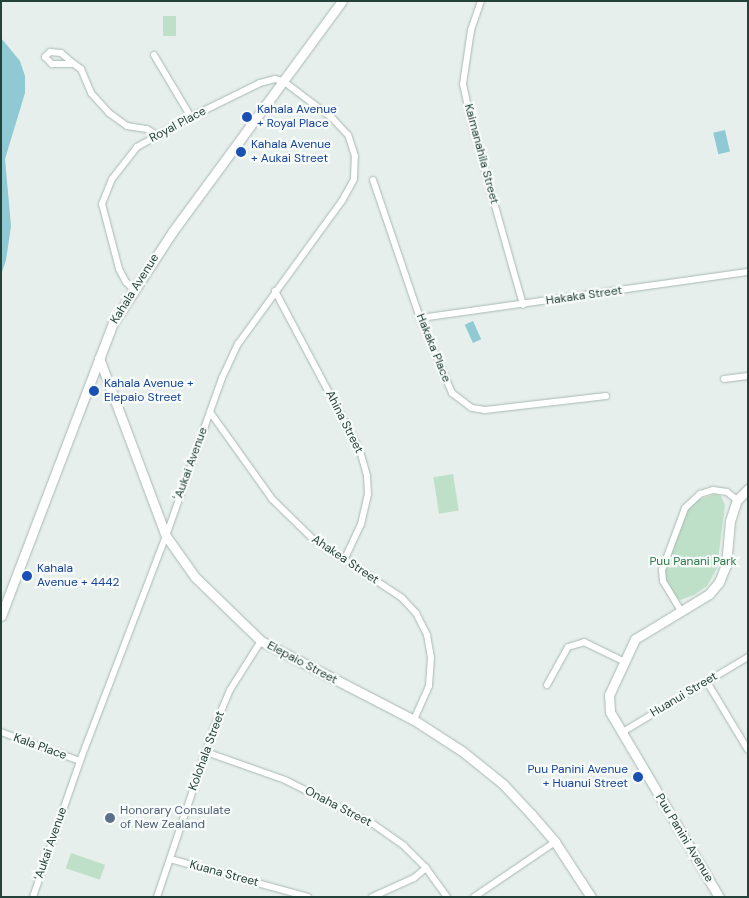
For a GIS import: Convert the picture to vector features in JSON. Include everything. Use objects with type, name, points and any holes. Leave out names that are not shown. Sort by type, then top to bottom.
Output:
[{"type":"street","name":"Kahala Avenue","points":[[1,616],[113,323],[133,289],[342,1]]},
{"type":"street","name":"Kaimanahila Street","points":[[481,1],[471,30],[463,84],[471,121],[523,305]]},
{"type":"street","points":[[154,55],[191,117]]},
{"type":"street","points":[[74,64],[81,69],[91,93],[109,113],[127,126],[147,129],[156,135]]},
{"type":"street","name":"Royal Place","points":[[133,289],[126,282],[119,269],[102,204],[112,179],[137,147],[156,135],[260,84],[275,80],[283,81]]},
{"type":"street","name":"ʻAukai Avenue","points":[[33,897],[80,761],[166,536],[222,378],[238,344],[342,201],[354,178],[355,156],[348,136],[332,118],[283,81]]},
{"type":"street","name":"Hakaka Place","points":[[372,180],[420,318],[452,394],[472,408],[497,410],[606,396]]},
{"type":"street","name":"Hakaka Street","points":[[420,318],[748,272]]},
{"type":"street","name":"Ahina Street","points":[[276,291],[360,451],[367,476],[368,494],[361,524],[344,560]]},
{"type":"street","name":"Elepaio Street","points":[[99,358],[166,536],[195,577],[261,641],[414,720],[462,751],[502,784],[555,842],[591,897]]},
{"type":"street","points":[[724,379],[748,376]]},
{"type":"street","name":"Ahakea Street","points":[[210,412],[272,499],[313,539],[402,598],[416,612],[426,635],[432,657],[429,686],[414,720]]},
{"type":"street","name":"Puu Panini Avenue","points":[[719,897],[621,733],[610,712],[609,695],[623,661],[636,639],[709,594],[719,582],[726,566],[730,521],[737,500],[748,489]]},
{"type":"street","points":[[681,611],[664,581],[662,570],[684,508],[700,494],[713,490],[728,492],[737,500]]},
{"type":"street","name":"Kolohala Street","points":[[157,897],[206,752],[230,690],[261,641]]},
{"type":"street","points":[[547,684],[568,647],[584,642],[623,661]]},
{"type":"street","name":"Huanui Street","points":[[621,733],[748,657]]},
{"type":"street","points":[[706,682],[748,750]]},
{"type":"street","name":"Kala Place","points":[[1,732],[80,761]]},
{"type":"street","name":"Onaha Street","points":[[206,752],[285,780],[373,824],[404,846],[426,868],[447,897]]},
{"type":"street","points":[[474,897],[555,842]]},
{"type":"street","name":"Kuana Street","points":[[170,859],[308,897]]},
{"type":"street","points":[[372,897],[389,891],[414,878],[426,868]]},
{"type":"green space","points":[[163,16],[176,16],[176,36],[163,36]]},
{"type":"green space","points":[[453,474],[459,511],[439,514],[433,477]]},
{"type":"green space","name":"Puu Panani Park","points":[[715,494],[721,496],[725,505],[717,568],[707,586],[694,595],[680,600],[676,597],[666,580],[664,571],[689,508],[698,500]]},
{"type":"green space","points":[[71,853],[105,865],[100,880],[66,868]]},
{"type":"water","points":[[1,38],[20,61],[25,76],[25,93],[5,159],[11,226],[6,260],[1,275]]},
{"type":"water","points":[[725,130],[730,151],[718,154],[713,133]]},
{"type":"water","points":[[473,321],[481,339],[473,343],[465,325]]},
{"type":"place","name":"Kahala Avenue + Royal Place","points":[[247,117]]},
{"type":"place","name":"Kahala Avenue + Aukai Street","points":[[241,152]]},
{"type":"place","name":"Kahala Avenue + Elepaio Street","points":[[94,391]]},
{"type":"place","name":"Kahala Avenue + 4442","points":[[27,576]]},
{"type":"place","name":"Puu Panini Avenue + Huanui Street","points":[[638,777]]},
{"type":"place","name":"Honorary Consulate of New Zealand","points":[[110,818]]}]
